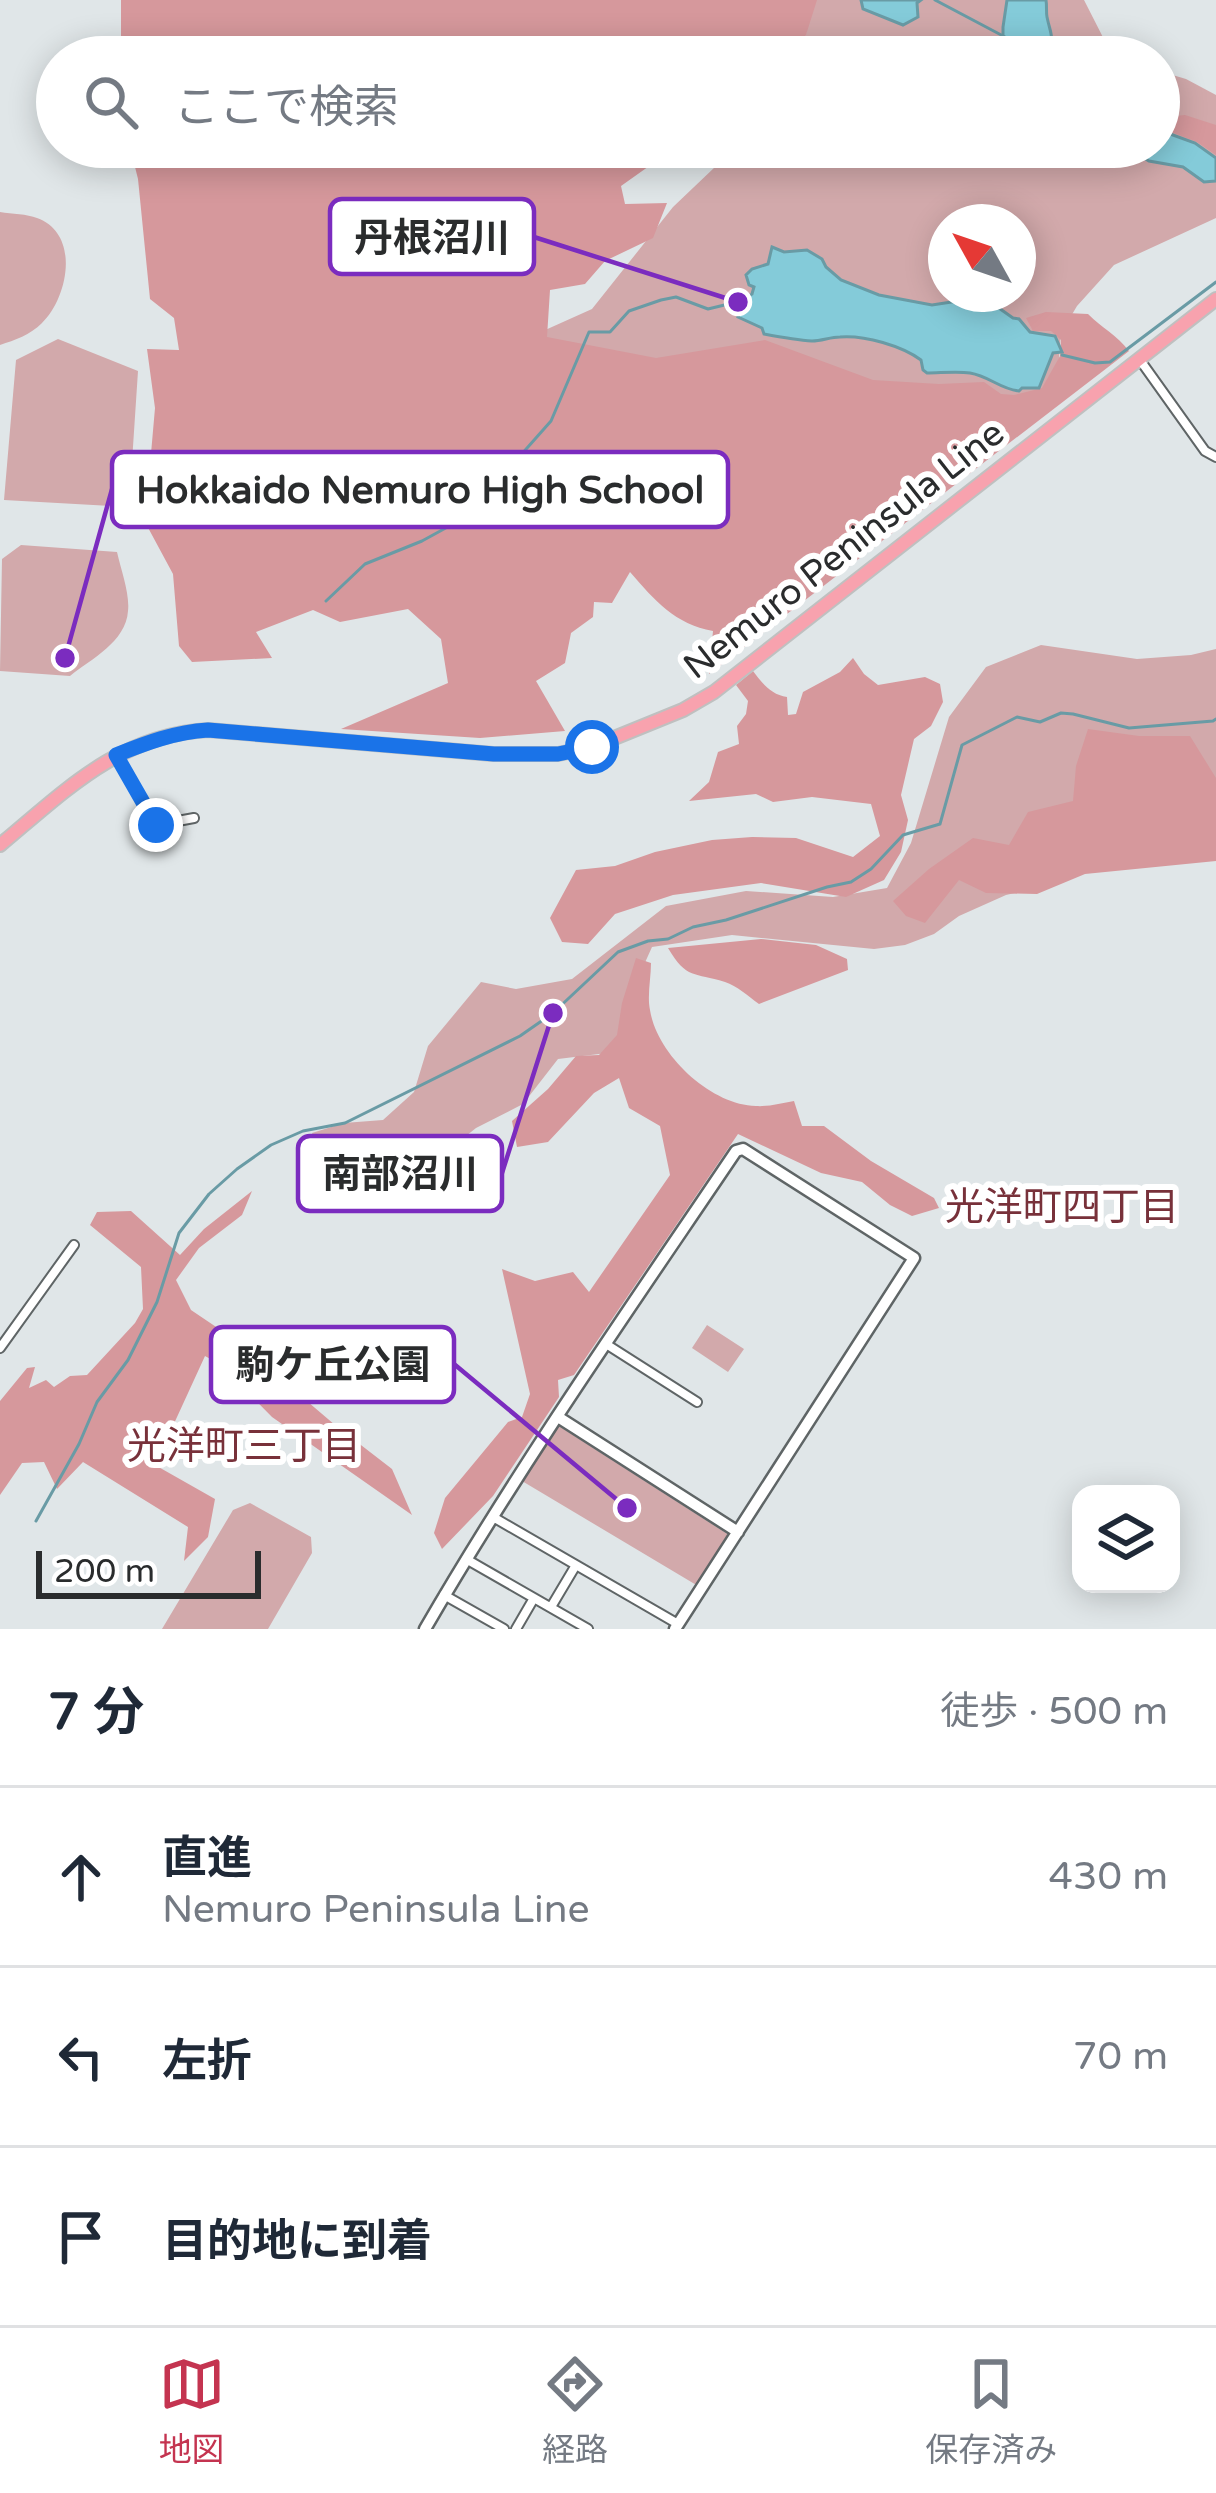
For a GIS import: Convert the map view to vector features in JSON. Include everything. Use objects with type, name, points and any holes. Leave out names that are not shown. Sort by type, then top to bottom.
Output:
[{"type":"main road","name":"Nemuro Peninsula Line","points":[[0,844],[98,764],[150,741],[202,730],[494,754],[558,754],[592,747],[683,710],[714,692],[1216,298]]},
{"type":"street","points":[[1139,359],[1205,451],[1216,457]]},
{"type":"street","points":[[116,755],[156,825],[194,818]]},
{"type":"street","points":[[425,1629],[466,1559],[493,1517],[558,1417],[739,1149],[914,1258],[677,1627],[493,1517]]},
{"type":"street","points":[[0,1348],[74,1245]]},
{"type":"street","points":[[606,1345],[697,1402]]},
{"type":"street","points":[[558,1417],[738,1532]]},
{"type":"street","points":[[466,1559],[584,1628]]},
{"type":"street","points":[[550,1607],[576,1565]]},
{"type":"street","points":[[444,1595],[504,1629]]},
{"type":"street","points":[[516,1629],[534,1598]]},
{"type":"shaded area","points":[[121,0],[817,0],[806,36],[121,36]]},
{"type":"shaded area","points":[[813,0],[1084,0],[1102,36],[805,36]]},
{"type":"shaded area","points":[[1180,77],[1216,95],[1216,218],[1114,265],[1077,306],[1061,333],[1057,383],[1025,410],[559,376],[543,331],[592,309],[673,207],[714,168],[1180,168]]},
{"type":"shaded area","points":[[1180,116],[1216,125],[1216,155],[1180,135]]},
{"type":"shaded area","points":[[135,168],[646,168],[621,186],[625,204],[667,203],[653,238],[605,261],[585,284],[550,290],[547,337],[656,358],[765,340],[873,380],[984,382],[1001,394],[1014,395],[1042,388],[1060,356],[1061,340],[1051,331],[1033,331],[1026,318],[1046,312],[1088,314],[1129,351],[709,674],[713,631],[677,617],[630,572],[612,603],[594,602],[593,617],[571,633],[565,663],[536,681],[565,731],[480,738],[341,729],[448,683],[441,639],[408,609],[340,622],[313,610],[256,632],[272,658],[192,662],[179,646],[173,574],[145,522],[155,408],[147,349],[179,350],[174,318],[150,299]]},
{"type":"shaded area","points":[[0,212],[33,217],[51,226],[60,238],[66,267],[58,298],[42,323],[0,345]]},
{"type":"shaded area","points":[[58,339],[138,371],[129,507],[4,500],[16,360]]},
{"type":"shaded area","points":[[21,545],[117,552],[128,597],[126,622],[106,649],[70,676],[0,671],[2,559]]},
{"type":"shaded area","points":[[1041,645],[1137,659],[1216,649],[1216,824],[1116,841],[1024,891],[959,916],[934,934],[905,945],[874,949],[732,935],[652,947],[634,987],[639,1027],[607,1053],[558,1059],[523,1104],[476,1128],[451,1148],[398,1148],[386,1182],[368,1201],[348,1178],[321,1159],[312,1133],[344,1123],[383,1120],[414,1092],[428,1046],[481,982],[516,989],[572,979],[666,906],[746,891],[833,897],[887,888],[911,843],[949,717],[986,667]]},
{"type":"shaded area","points":[[853,658],[878,685],[925,677],[940,684],[943,702],[931,726],[914,739],[901,795],[908,820],[901,852],[884,880],[846,897],[761,883],[673,895],[615,914],[588,944],[562,942],[550,918],[576,870],[615,866],[712,840],[752,837],[796,838],[853,857],[880,836],[871,804],[812,797],[773,802],[756,794],[689,801],[709,782],[718,752],[739,744],[737,726],[748,701],[736,685],[753,671],[772,691],[787,697],[788,715],[796,714],[803,692],[840,672]]},
{"type":"shaded area","points":[[1088,729],[1190,736],[1216,778],[1216,861],[1085,874],[1037,894],[986,893],[959,880],[925,923],[906,916],[893,901],[973,838],[1009,845],[1028,812],[1073,801],[1076,766]]},
{"type":"shaded area","points":[[761,939],[816,945],[847,959],[848,970],[759,1004],[729,984],[686,970],[668,948]]},
{"type":"shaded area","points":[[636,958],[651,963],[649,1005],[655,1027],[689,1074],[721,1097],[739,1103],[761,1106],[794,1101],[802,1126],[824,1126],[934,1198],[939,1208],[912,1216],[862,1182],[821,1173],[738,1134],[574,1375],[558,1380],[559,1397],[493,1496],[442,1549],[434,1533],[445,1498],[508,1422],[522,1417],[530,1394],[502,1269],[535,1281],[573,1272],[589,1292],[670,1175],[660,1126],[629,1108],[619,1078],[594,1093],[548,1142],[517,1147],[512,1121],[576,1056],[599,1055],[617,1035]]},
{"type":"shaded area","points":[[252,1191],[242,1215],[199,1248],[176,1280],[191,1310],[234,1339],[392,1469],[412,1515],[272,1417],[221,1365],[205,1356],[155,1465],[215,1499],[208,1537],[184,1561],[188,1527],[83,1462],[57,1489],[44,1462],[22,1463],[0,1495],[0,1401],[27,1368],[35,1367],[29,1388],[46,1380],[54,1387],[70,1376],[87,1375],[143,1309],[141,1267],[90,1225],[97,1212],[131,1211],[180,1255]]},
{"type":"shaded area","points":[[707,1325],[744,1349],[728,1372],[692,1348]]},
{"type":"shaded area","points":[[559,1426],[729,1535],[698,1586],[522,1481]]},
{"type":"shaded area","points":[[250,1503],[311,1537],[312,1553],[268,1629],[162,1629],[233,1510]]},
{"type":"water","points":[[861,0],[921,0],[918,17],[903,25],[863,9]]},
{"type":"water","points":[[1007,0],[1046,0],[1052,36],[1003,36]]},
{"type":"water","points":[[1180,138],[1216,158],[1216,181],[1204,182],[1183,167]]},
{"type":"water","points":[[772,247],[784,252],[807,250],[841,280],[879,295],[928,304],[928,312],[1004,312],[1030,332],[1055,336],[1062,352],[1053,353],[1039,388],[1019,391],[970,373],[927,373],[913,355],[872,340],[812,341],[764,334],[762,328],[738,317],[742,306],[738,302],[752,294],[754,287],[746,275],[768,264]]},
{"type":"waterway","points":[[935,0],[1003,36]]},
{"type":"waterway","points":[[1062,355],[1110,362],[1216,282]]},
{"type":"waterway","points":[[326,601],[365,564],[453,524],[489,491],[551,421],[589,332],[610,332],[629,311],[661,300],[676,297],[708,309],[741,301]]},
{"type":"waterway","points":[[36,1521],[97,1402],[128,1360],[157,1302],[179,1233],[209,1194],[271,1145],[303,1131],[345,1123],[520,1036],[553,1013],[618,952],[851,882],[871,869],[903,835],[940,824],[962,745],[1017,717],[1040,722],[1061,713],[1073,714],[1129,728],[1216,719]]},
{"type":"place","name":"丹根沼川","points":[[738,302]]},
{"type":"place","name":"Hokkaido Nemuro High School","points":[[65,658]]},
{"type":"place","name":"南部沼川","points":[[553,1013]]},
{"type":"place","name":"駒ケ丘公園","points":[[627,1508]]},
{"type":"district","name":"光洋町四丁目","points":[[1062,1207]]},
{"type":"district","name":"光洋町三丁目","points":[[244,1446]]},
{"type":"route","points":[[156,825],[116,755],[177,734],[208,730],[494,754],[558,754],[592,747]]}]
